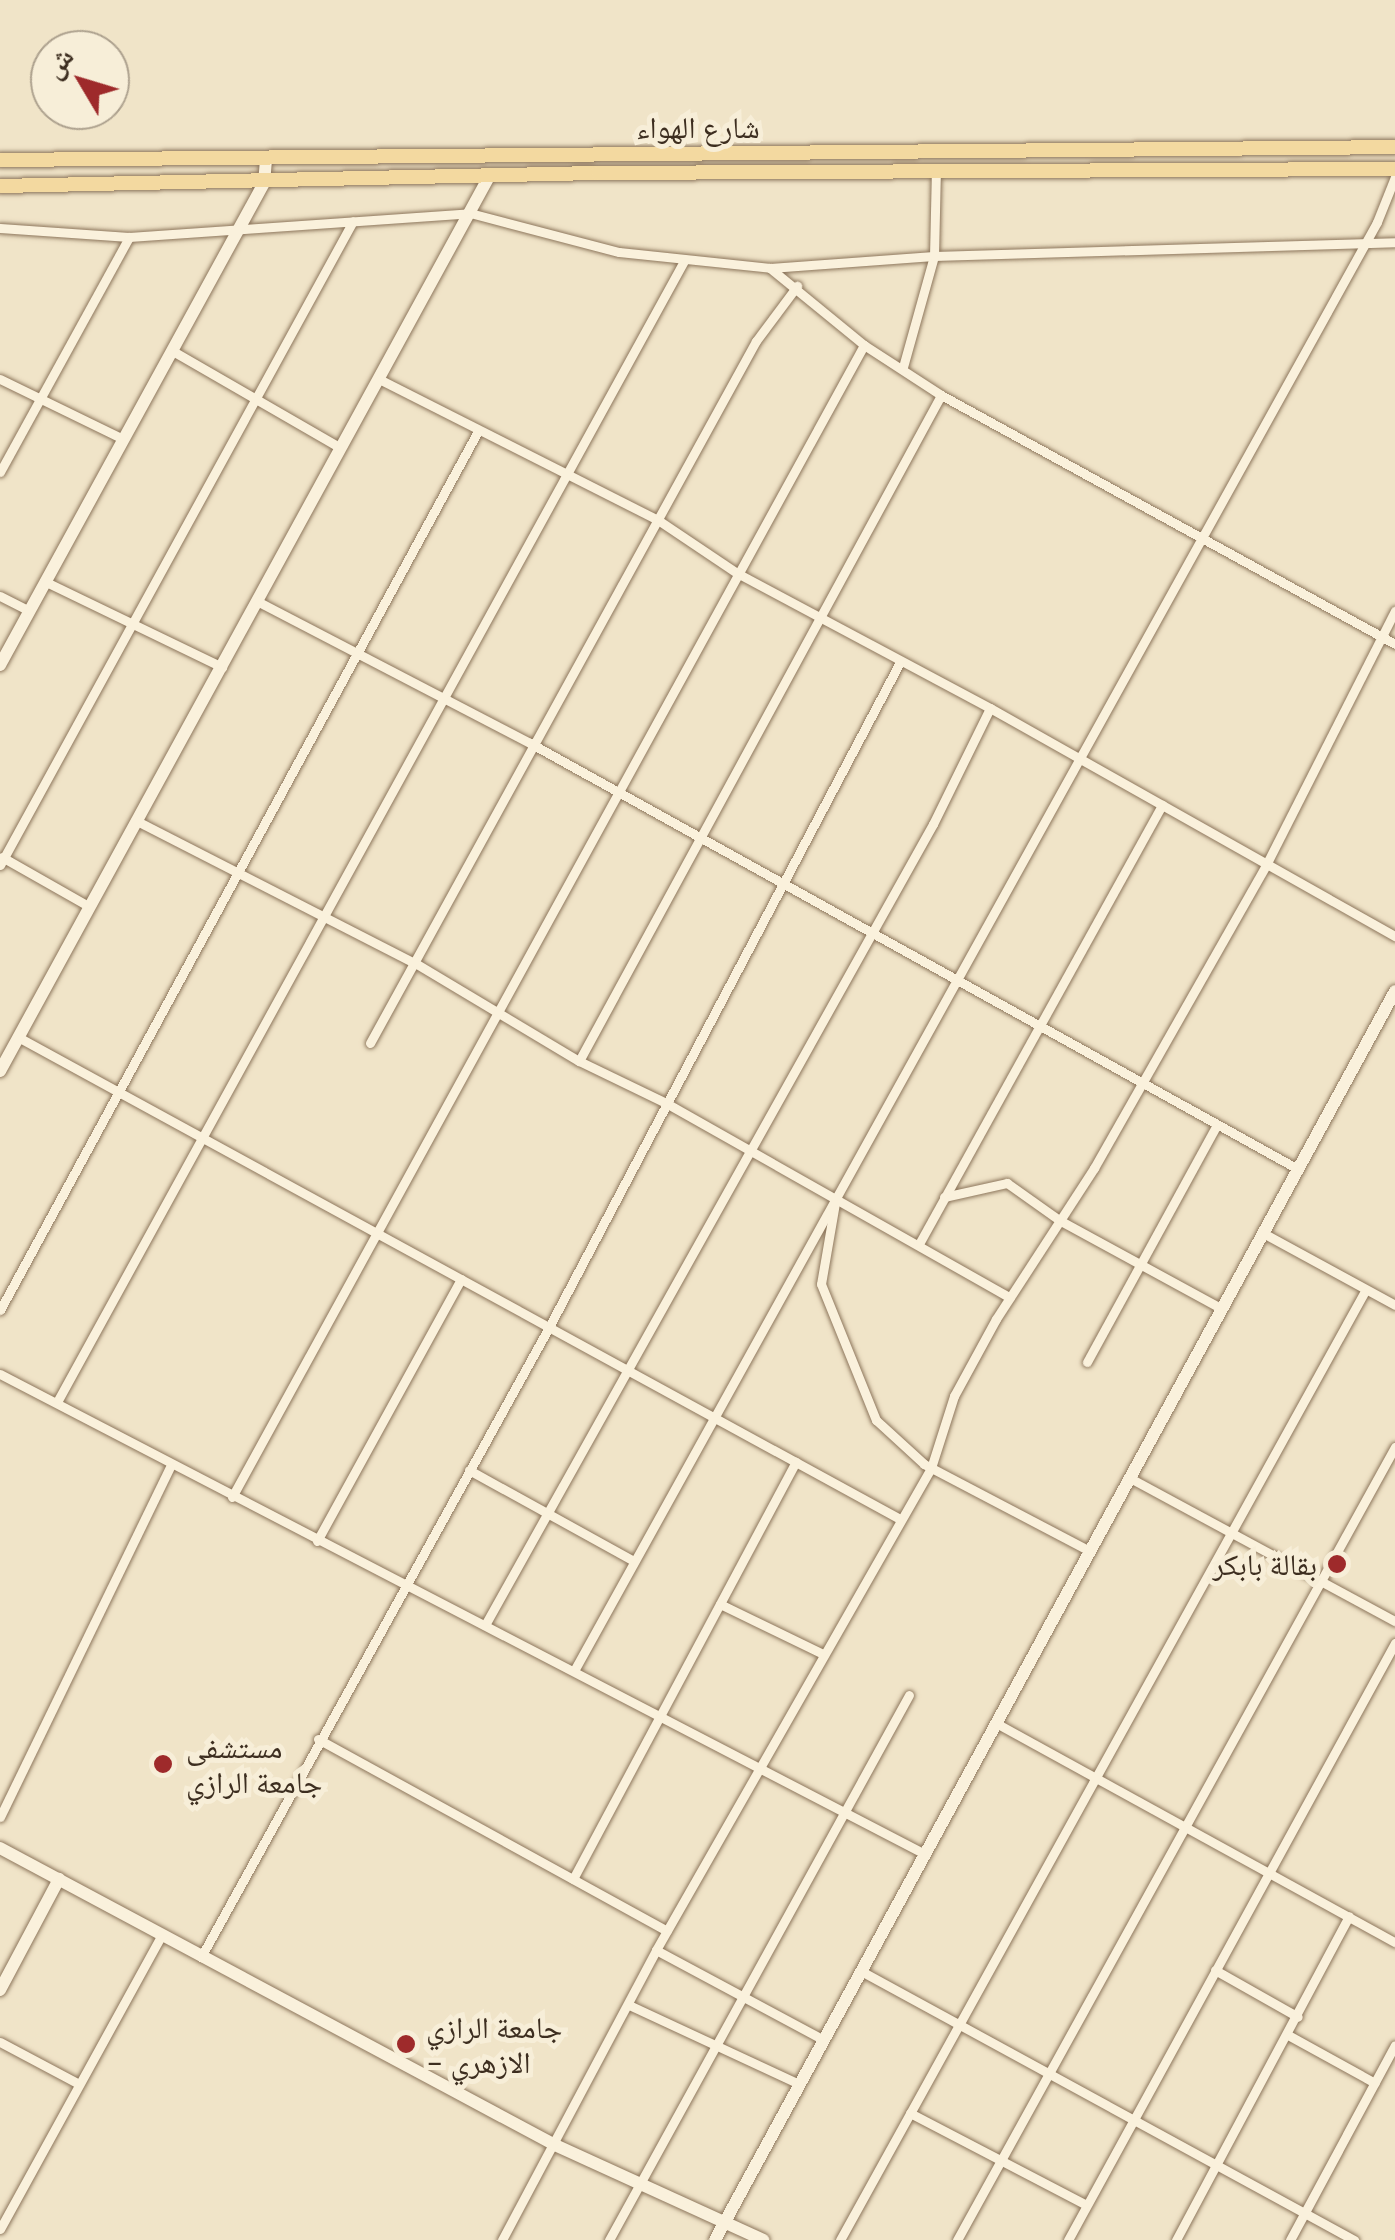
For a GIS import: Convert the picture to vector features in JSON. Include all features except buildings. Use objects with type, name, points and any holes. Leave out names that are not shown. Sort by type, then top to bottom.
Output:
[{"type":"main road","name":"شارع الهواء","points":[[0,160],[1395,146]]},
{"type":"main road","name":"شارع الهواء","points":[[0,186],[490,175],[1395,169]]},
{"type":"street","points":[[0,665],[264,182],[266,158]]},
{"type":"street","points":[[903,367],[934,256],[936,170]]},
{"type":"street","points":[[0,1071],[490,175]]},
{"type":"street","points":[[575,1669],[1365,242],[1395,176]]},
{"type":"street","points":[[2,231],[130,237],[470,212],[620,252],[770,268],[934,256],[1395,242]]},
{"type":"street","points":[[90,907],[1,860],[353,221]]},
{"type":"street","points":[[0,472],[130,237]]},
{"type":"street","points":[[57,1402],[205,1140],[322,919],[684,261]]},
{"type":"street","points":[[770,268],[864,344],[942,394],[1395,644]]},
{"type":"street","points":[[370,1043],[756,341],[797,286]]},
{"type":"street","points":[[232,1497],[864,344]]},
{"type":"street","points":[[171,350],[341,448]]},
{"type":"street","points":[[0,379],[123,439]]},
{"type":"street","points":[[379,380],[658,520],[736,573],[1081,757],[1266,866],[1395,936]]},
{"type":"street","points":[[579,1061],[698,836],[942,394]]},
{"type":"street","points":[[0,1310],[122,1094],[477,432]]},
{"type":"street","points":[[44,582],[222,667]]},
{"type":"street","points":[[0,596],[28,610]]},
{"type":"street","points":[[258,601],[533,745],[785,884],[867,935],[1298,1170]]},
{"type":"street","points":[[502,2240],[656,1950],[763,1769],[898,1518],[931,1468],[954,1396],[1142,1085],[1266,866],[1395,612]]},
{"type":"street","points":[[200,1957],[549,1327],[900,662]]},
{"type":"street","points":[[486,1624],[544,1511],[933,824],[990,708]]},
{"type":"street","points":[[918,1244],[1162,805]]},
{"type":"street","points":[[137,821],[414,963],[579,1061],[666,1102],[1010,1298]]},
{"type":"street","points":[[715,2240],[1298,1170],[1390,1010],[1395,991]]},
{"type":"street","points":[[18,1038],[898,1518]]},
{"type":"street","points":[[1087,1362],[1216,1126]]},
{"type":"street","points":[[944,1197],[1007,1183],[1058,1220],[1222,1309]]},
{"type":"street","points":[[836,1196],[821,1284],[871,1411],[903,1450],[931,1468],[1090,1550]]},
{"type":"street","points":[[1263,1234],[1395,1305]]},
{"type":"street","points":[[317,1541],[461,1279]]},
{"type":"street","points":[[840,2240],[1365,1290]]},
{"type":"street","points":[[0,1374],[925,1854]]},
{"type":"street","points":[[957,2240],[1395,1447]]},
{"type":"street","points":[[572,1879],[796,1462]]},
{"type":"street","points":[[0,1818],[171,1465]]},
{"type":"street","points":[[468,1470],[634,1561]]},
{"type":"street","points":[[1130,1478],[1395,1621]]},
{"type":"street","points":[[720,1604],[823,1654]]},
{"type":"street","points":[[1083,2240],[1069,2237],[1395,1643]]},
{"type":"street","points":[[609,2240],[842,1810],[910,1695]]},
{"type":"street","points":[[996,1723],[1395,1942]]},
{"type":"street","points":[[318,1740],[667,1932]]},
{"type":"street","points":[[0,1848],[555,2145],[763,2240]]},
{"type":"street","points":[[0,1990],[59,1880]]},
{"type":"street","points":[[1176,2240],[1349,1916]]},
{"type":"street","points":[[0,2229],[161,1936]]},
{"type":"street","points":[[656,1950],[824,2040]]},
{"type":"street","points":[[1215,1970],[1298,2017]]},
{"type":"street","points":[[861,1971],[1354,2240]]},
{"type":"street","points":[[629,2004],[798,2084]]},
{"type":"street","points":[[1288,2035],[1374,2083]]},
{"type":"street","points":[[0,2042],[79,2084]]},
{"type":"street","points":[[1290,2240],[1395,2045]]},
{"type":"street","points":[[910,2113],[1087,2206]]},
{"type":"place","name":"بقالة بابكر","points":[[1337,1564]]},
{"type":"place","name":"مستشفى جامعة الرازي","points":[[163,1764]]},
{"type":"place","name":"جامعة الرازي - الازهري","points":[[406,2044]]}]
